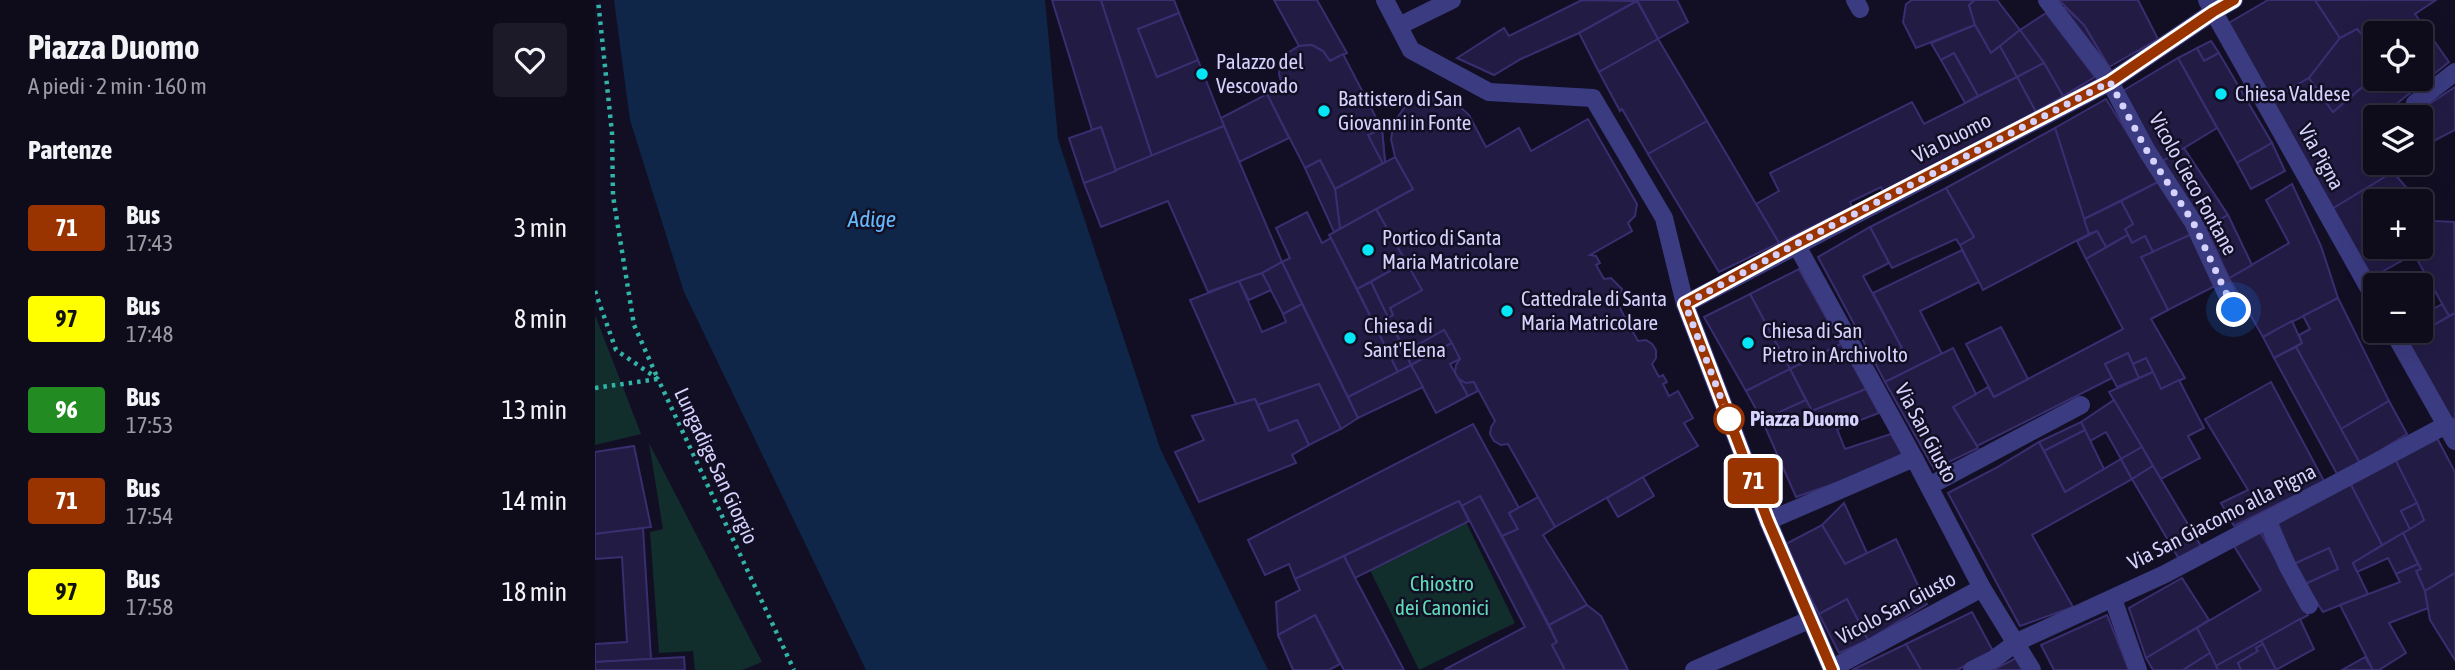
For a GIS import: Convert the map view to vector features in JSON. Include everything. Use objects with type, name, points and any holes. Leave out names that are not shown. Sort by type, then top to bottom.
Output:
[{"type":"street","points":[[1385,0],[1411,50],[1489,92],[1593,98],[1664,218],[1685,304],[1826,668]]},
{"type":"street","points":[[1399,26],[1452,0]]},
{"type":"street","name":"Vicolo Cieco Fontane","points":[[2047,0],[2110,82],[2147,151],[2193,222],[2234,310]]},
{"type":"street","name":"Via Duomo","points":[[1685,304],[2110,82],[2210,6],[2234,0]]},
{"type":"street","name":"Via Pigna","points":[[2210,6],[2363,278]]},
{"type":"street","points":[[2415,103],[2455,72]]},
{"type":"street","name":"Via San Giusto","points":[[1796,244],[1929,485],[1982,588],[2032,670]]},
{"type":"street","points":[[2400,343],[2450,427],[2455,441]]},
{"type":"street","points":[[1929,485],[2081,405]]},
{"type":"street","name":"Via San Giacomo alla Pigna","points":[[1972,670],[1994,659],[2017,642],[2113,599],[2450,427]]},
{"type":"street","points":[[1768,521],[1914,458]]},
{"type":"street","points":[[2267,521],[2309,605]]},
{"type":"street","name":"Vicolo San Giusto","points":[[1826,668],[1982,588]]},
{"type":"street","points":[[2113,599],[2138,670]]},
{"type":"street","points":[[1694,670],[1809,620]]},
{"type":"path","points":[[595,388],[658,379],[634,325],[613,196],[612,133],[598,0]]},
{"type":"path","name":"Lungadige San Giorgio","points":[[595,291],[616,350],[658,379],[794,670]]},
{"type":"green space","points":[[595,315],[641,434],[595,445]]},
{"type":"green space","points":[[649,443],[762,662],[742,670],[695,670],[693,651],[659,653],[650,532],[663,529]]},
{"type":"green space","name":"Chiostro dei Canonici","points":[[1466,522],[1515,623],[1419,670],[1370,570]]},
{"type":"water","name":"Adige","points":[[614,0],[1045,0],[1058,139],[1160,448],[1268,670],[866,670],[684,292],[630,120]]},
{"type":"building","points":[[1052,0],[1101,0],[1152,156],[1116,171],[1101,127],[1092,130]]},
{"type":"building","points":[[1101,0],[1174,0],[1179,13],[1138,29],[1157,77],[1198,60],[1224,126],[1152,156]]},
{"type":"building","points":[[1274,0],[1317,0],[1347,53],[1330,61],[1323,51],[1312,45],[1299,46]]},
{"type":"building","points":[[1582,0],[1637,1],[1494,75],[1457,58],[1504,28],[1509,36]]},
{"type":"building","points":[[1637,0],[1677,0],[1688,22],[1658,39]]},
{"type":"building","points":[[1912,0],[1975,0],[1969,5],[1975,25],[1916,48],[1903,22],[1906,4]]},
{"type":"building","points":[[1975,0],[1997,0],[2020,30],[1991,53],[1975,25],[1969,5]]},
{"type":"building","points":[[2059,0],[2138,0],[2158,39],[2109,67],[2084,25]]},
{"type":"building","points":[[2268,0],[2315,0],[2340,38],[2309,78],[2270,100],[2227,24]]},
{"type":"building","points":[[2315,0],[2436,0],[2415,14],[2420,21],[2363,21],[2363,36],[2357,29],[2340,38]]},
{"type":"building","points":[[1637,1],[1658,39],[1599,72],[1579,33]]},
{"type":"building","points":[[2065,7],[2084,25],[2109,67],[2055,18]]},
{"type":"building","points":[[1179,13],[1198,60],[1157,77],[1138,29]]},
{"type":"building","points":[[2046,13],[2095,77],[2063,96],[2020,30]]},
{"type":"building","points":[[1975,25],[1991,53],[2000,46],[2017,77],[1978,96],[1954,53],[1941,60],[1931,43]]},
{"type":"building","points":[[2357,29],[2363,36],[2363,86],[2333,112],[2309,78],[2340,38]]},
{"type":"building","points":[[2020,30],[2044,63],[2017,77],[2000,46]]},
{"type":"building","points":[[1658,39],[1707,121],[1648,154],[1599,72]]},
{"type":"building","points":[[2433,39],[2449,62],[2433,75]]},
{"type":"building","points":[[2211,41],[2219,53],[2204,61],[2197,48]]},
{"type":"building","name":"Battistero di San Giovanni in Fonte","points":[[1312,45],[1323,51],[1330,61],[1343,54],[1382,129],[1385,162],[1335,189],[1320,160],[1305,168],[1267,94],[1282,86],[1279,74],[1281,62],[1289,52],[1299,46]]},
{"type":"building","name":"Chiesa Valdese","points":[[2197,48],[2204,61],[2219,53],[2272,143],[2237,163],[2178,58]]},
{"type":"building","points":[[1954,53],[1978,96],[1965,103],[1941,60]]},
{"type":"building","points":[[2178,58],[2217,128],[2161,162],[2121,92]]},
{"type":"building","points":[[2044,63],[2063,96],[2036,112],[2017,77]]},
{"type":"building","points":[[2017,77],[2036,112],[1883,191],[1881,187],[1850,202],[1852,207],[1779,243],[1756,204],[1779,191],[1770,173],[1912,102],[1924,124]]},
{"type":"building","points":[[2309,78],[2333,112],[2363,86],[2363,91],[2413,91],[2395,105],[2363,105],[2363,175],[2388,175],[2332,209],[2270,100]]},
{"type":"building","points":[[2455,87],[2455,130],[2433,141],[2433,105],[2428,105]]},
{"type":"building","points":[[1267,94],[1289,138],[1239,162],[1221,118]]},
{"type":"building","name":"Cattedrale di Santa Maria Matricolare","points":[[1439,97],[1456,103],[1469,115],[1486,147],[1519,128],[1531,151],[1588,119],[1637,204],[1635,216],[1628,223],[1632,231],[1590,255],[1596,256],[1600,263],[1596,265],[1604,279],[1611,278],[1622,289],[1617,302],[1625,318],[1629,315],[1633,323],[1629,325],[1638,341],[1646,340],[1656,350],[1656,358],[1652,364],[1659,377],[1663,375],[1667,382],[1663,384],[1669,396],[1678,391],[1693,418],[1684,423],[1698,446],[1555,527],[1508,444],[1501,445],[1494,441],[1490,434],[1495,421],[1474,382],[1466,383],[1455,373],[1460,359],[1444,330],[1412,348],[1408,341],[1402,344],[1388,318],[1393,315],[1390,308],[1422,290],[1376,209],[1413,189],[1395,157],[1391,139],[1394,122],[1405,107],[1421,98]]},
{"type":"building","points":[[2106,99],[2158,182],[2084,219],[2055,128]]},
{"type":"building","points":[[1707,121],[1779,243],[1719,272],[1648,154]]},
{"type":"building","points":[[1224,126],[1282,262],[1262,273],[1208,292],[1168,201],[1101,227],[1084,183]]},
{"type":"building","points":[[1101,127],[1116,171],[1084,183],[1069,138]]},
{"type":"building","points":[[2055,128],[2089,234],[1983,290],[1960,245],[1974,237],[1946,188]]},
{"type":"building","points":[[1382,129],[1385,162],[1383,164],[1368,135]]},
{"type":"building","points":[[2272,143],[2285,171],[2251,189],[2237,163]]},
{"type":"building","points":[[2184,148],[2228,215],[2206,228],[2161,162]]},
{"type":"building","points":[[1395,157],[1413,189],[1340,229],[1335,189]]},
{"type":"building","points":[[1320,160],[1335,189],[1340,229],[1334,232],[1305,168]]},
{"type":"building","points":[[2388,175],[2396,175],[2408,189],[2365,189]]},
{"type":"building","points":[[2158,182],[2192,234],[2153,252],[2145,236],[2132,243],[2125,229],[2133,224],[2121,201]]},
{"type":"building","points":[[2292,184],[2321,246],[2338,298],[2263,337],[2229,278],[2289,243],[2266,200]]},
{"type":"building","points":[[1946,188],[1974,237],[1960,245],[1956,239],[1892,268],[1870,227]]},
{"type":"building","points":[[2363,190],[2363,259],[2405,259],[2380,273],[2368,273],[2332,209]]},
{"type":"building","points":[[2121,201],[2133,224],[2125,229],[2128,235],[2106,247],[2097,231],[2089,234],[2084,219]]},
{"type":"building","name":"Portico di Santa Maria Matricolare","points":[[1376,209],[1406,262],[1357,289],[1329,235]]},
{"type":"building","name":"Chiesa di Sant'Elena","points":[[1307,212],[1322,243],[1331,238],[1398,372],[1348,397],[1282,262],[1290,258],[1276,228]]},
{"type":"building","points":[[2228,215],[2252,265],[2229,278],[2206,228]]},
{"type":"building","points":[[2433,220],[2454,222],[2455,313],[2449,316],[2433,288],[2433,273],[2425,273],[2417,259],[2433,259]]},
{"type":"building","points":[[1870,227],[1889,263],[1863,276],[1902,348],[1875,363],[1818,257]]},
{"type":"building","points":[[2097,231],[2106,247],[2086,259],[2077,241]]},
{"type":"building","points":[[2192,234],[2215,286],[2168,310],[2141,257]]},
{"type":"building","points":[[2128,235],[2132,243],[2145,236],[2153,252],[2141,257],[2168,310],[2151,319],[2185,378],[2161,389],[2146,358],[2133,364],[2128,353],[2105,364],[2112,378],[1977,446],[1953,407],[1988,387],[1994,397],[2123,329],[2086,259]]},
{"type":"building","points":[[1962,250],[1979,282],[1920,311],[1942,354],[1885,382],[1875,363],[1902,348],[1873,293]]},
{"type":"building","points":[[1282,262],[1302,304],[1283,314],[1262,273]]},
{"type":"building","points":[[1406,262],[1422,290],[1390,308],[1393,315],[1388,318],[1371,282]]},
{"type":"building","points":[[1799,269],[1841,344],[1790,369],[1750,294]]},
{"type":"building","points":[[1262,273],[1271,290],[1249,300],[1239,281]]},
{"type":"building","points":[[1239,281],[1262,332],[1286,322],[1283,314],[1302,304],[1358,418],[1341,429],[1319,384],[1258,405],[1255,399],[1236,404],[1190,300]]},
{"type":"building","points":[[1371,282],[1411,365],[1398,372],[1357,289]]},
{"type":"building","name":"Chiesa di San Pietro in Archivolto","points":[[1750,294],[1790,369],[1746,391],[1704,317]]},
{"type":"building","points":[[2338,298],[2389,401],[2341,429],[2296,347],[2302,343],[2299,335],[2310,329],[2303,316]]},
{"type":"building","points":[[2442,304],[2449,316],[2433,325],[2433,309]]},
{"type":"building","points":[[2455,313],[2453,423],[2407,343],[2433,343],[2433,326]]},
{"type":"building","points":[[2292,321],[2302,343],[2274,358],[2263,337]]},
{"type":"building","points":[[2001,327],[2028,379],[1994,397],[1966,344]]},
{"type":"building","points":[[1444,330],[1452,343],[1411,365],[1402,344],[1408,341],[1412,348]]},
{"type":"building","points":[[1452,343],[1460,359],[1450,364],[1468,396],[1436,413],[1411,365]]},
{"type":"building","points":[[1841,344],[1866,389],[1812,411],[1790,369]]},
{"type":"building","points":[[2296,347],[2360,463],[2337,474],[2274,358]]},
{"type":"building","points":[[1953,348],[1976,394],[1953,407],[1978,448],[1934,469],[1885,382]]},
{"type":"building","points":[[2128,353],[2139,378],[2117,387],[2105,364]]},
{"type":"building","points":[[2146,358],[2153,372],[2139,378],[2133,364]]},
{"type":"building","points":[[1411,365],[1423,387],[1358,418],[1348,397]]},
{"type":"building","points":[[1790,369],[1806,400],[1762,420],[1746,391]]},
{"type":"building","points":[[2153,372],[2161,389],[2179,380],[2204,428],[2188,436],[2200,458],[2161,479],[2109,392]]},
{"type":"building","points":[[1459,379],[1466,383],[1474,382],[1478,391],[1468,396]]},
{"type":"building","points":[[2271,382],[2324,481],[2234,526],[2221,503],[2248,490],[2205,419]]},
{"type":"building","points":[[1319,384],[1341,429],[1309,445],[1297,420],[1269,431],[1258,405]]},
{"type":"building","points":[[1866,389],[1879,413],[1837,429],[1845,449],[1891,434],[1905,459],[1796,497],[1762,420],[1806,400],[1812,411]]},
{"type":"building","points":[[1255,399],[1269,431],[1297,420],[1309,445],[1292,455],[1296,463],[1199,502],[1175,452],[1204,440],[1192,416]]},
{"type":"building","points":[[2114,400],[2142,447],[2121,459],[2106,432],[2090,441],[2081,422]]},
{"type":"building","points":[[2389,401],[2407,434],[2360,463],[2341,429]]},
{"type":"building","points":[[2081,422],[2085,430],[2044,451],[2039,442]]},
{"type":"building","points":[[1473,424],[1519,508],[1509,513],[1518,529],[1502,536],[1480,496],[1462,506],[1459,501],[1295,579],[1289,564],[1265,575],[1248,540]]},
{"type":"building","points":[[2085,430],[2104,469],[2065,492],[2044,451]]},
{"type":"building","points":[[2437,438],[2455,472],[2455,573],[2425,591],[2416,571],[2421,569],[2403,533],[2424,520],[2395,459]]},
{"type":"building","points":[[2039,442],[2065,492],[2121,459],[2132,479],[2032,535],[2073,607],[2020,626],[1948,493]]},
{"type":"building","points":[[634,446],[651,527],[595,534],[595,452]]},
{"type":"building","points":[[2142,447],[2153,466],[2132,479],[2121,459]]},
{"type":"building","points":[[2395,459],[2417,503],[2401,511],[2410,529],[2382,545],[2350,483]]},
{"type":"building","points":[[2153,466],[2201,546],[2179,559],[2132,479]]},
{"type":"building","points":[[1643,477],[1654,496],[1618,517],[1607,498]]},
{"type":"building","points":[[2350,483],[2382,545],[2353,563],[2368,594],[2323,612],[2305,584],[2338,569],[2329,548],[2294,564],[2278,523]]},
{"type":"building","points":[[1480,496],[1557,642],[1552,645],[1565,670],[1444,670],[1525,627],[1462,506]]},
{"type":"building","points":[[1538,497],[1555,527],[1543,535],[1587,605],[1549,625],[1502,536],[1518,529],[1509,513]]},
{"type":"building","points":[[1459,501],[1469,521],[1355,578],[1344,556]]},
{"type":"building","points":[[1844,503],[1867,553],[1845,564],[1822,525]]},
{"type":"building","points":[[2417,503],[2424,520],[2410,529],[2401,511]]},
{"type":"building","points":[[1822,525],[1845,564],[1896,539],[1927,604],[1868,640],[1847,599],[1819,614],[1784,545]]},
{"type":"building","points":[[643,528],[651,659],[595,662],[595,644],[627,642],[622,557],[595,559],[595,534]]},
{"type":"building","points":[[2259,530],[2308,615],[2216,666],[2197,628],[2261,590],[2234,546]]},
{"type":"building","points":[[2403,533],[2418,564],[2396,574],[2388,558],[2357,572],[2353,563]]},
{"type":"building","points":[[2329,548],[2338,569],[2305,584],[2294,564]]},
{"type":"building","points":[[1344,556],[1404,670],[1344,670],[1315,615],[1278,635],[1276,602],[1300,590],[1295,579]]},
{"type":"building","points":[[2418,564],[2421,569],[2416,571],[2425,591],[2428,608],[2389,623],[2406,653],[2379,670],[2373,670],[2340,605],[2400,582],[2396,574]]},
{"type":"building","points":[[2455,573],[2455,660],[2430,620],[2425,591]]},
{"type":"building","points":[[2182,578],[2209,620],[2146,658],[2129,608]]},
{"type":"building","points":[[1847,599],[1868,640],[1839,653],[1819,614]]},
{"type":"building","points":[[1587,605],[1601,616],[1628,670],[1565,670],[1552,645],[1557,642],[1549,625]]},
{"type":"building","points":[[1972,612],[1993,651],[1957,670],[1921,670],[1906,644]]},
{"type":"building","points":[[1315,615],[1340,664],[1329,670],[1293,670],[1278,635]]},
{"type":"building","points":[[2107,615],[2129,670],[2054,670],[2041,645]]},
{"type":"building","points":[[2300,619],[2314,649],[2276,670],[2261,641]]},
{"type":"building","points":[[2197,628],[2210,653],[2183,670],[2153,670],[2146,658]]},
{"type":"building","points":[[2261,641],[2263,644],[2256,648],[2258,651],[2238,663],[2241,670],[2218,670],[2216,666]]},
{"type":"building","points":[[1906,644],[1921,670],[1852,670]]},
{"type":"building","points":[[2263,644],[2276,670],[2241,670],[2238,663],[2258,651],[2256,648]]},
{"type":"building","points":[[2210,653],[2218,670],[2183,670]]},
{"type":"building","points":[[2020,656],[2027,670],[1993,670]]},
{"type":"building","points":[[684,657],[685,670],[595,670],[595,662]]},
{"type":"building","points":[[2365,657],[2373,670],[2342,670]]},
{"type":"bus line","name":"71","points":[[1832,670],[1768,521],[1685,304],[2110,82],[2234,0]]},
{"type":"place","name":"Palazzo del Vescovado","points":[[1202,74]]},
{"type":"place","name":"Chiesa Valdese","points":[[2221,94]]},
{"type":"place","name":"Battistero di San Giovanni in Fonte","points":[[1324,111]]},
{"type":"place","name":"Portico di Santa Maria Matricolare","points":[[1368,250]]},
{"type":"place","name":"Cattedrale di Santa Maria Matricolare","points":[[1507,311]]},
{"type":"place","name":"Chiesa di Sant'Elena","points":[[1350,338]]},
{"type":"place","name":"Chiesa di San Pietro in Archivolto","points":[[1748,343]]},
{"type":"place","name":"Piazza Duomo","points":[[1729,419]]},
{"type":"route","points":[[1729,419],[1685,304],[2110,82],[2147,151],[2193,222],[2234,310]]}]
